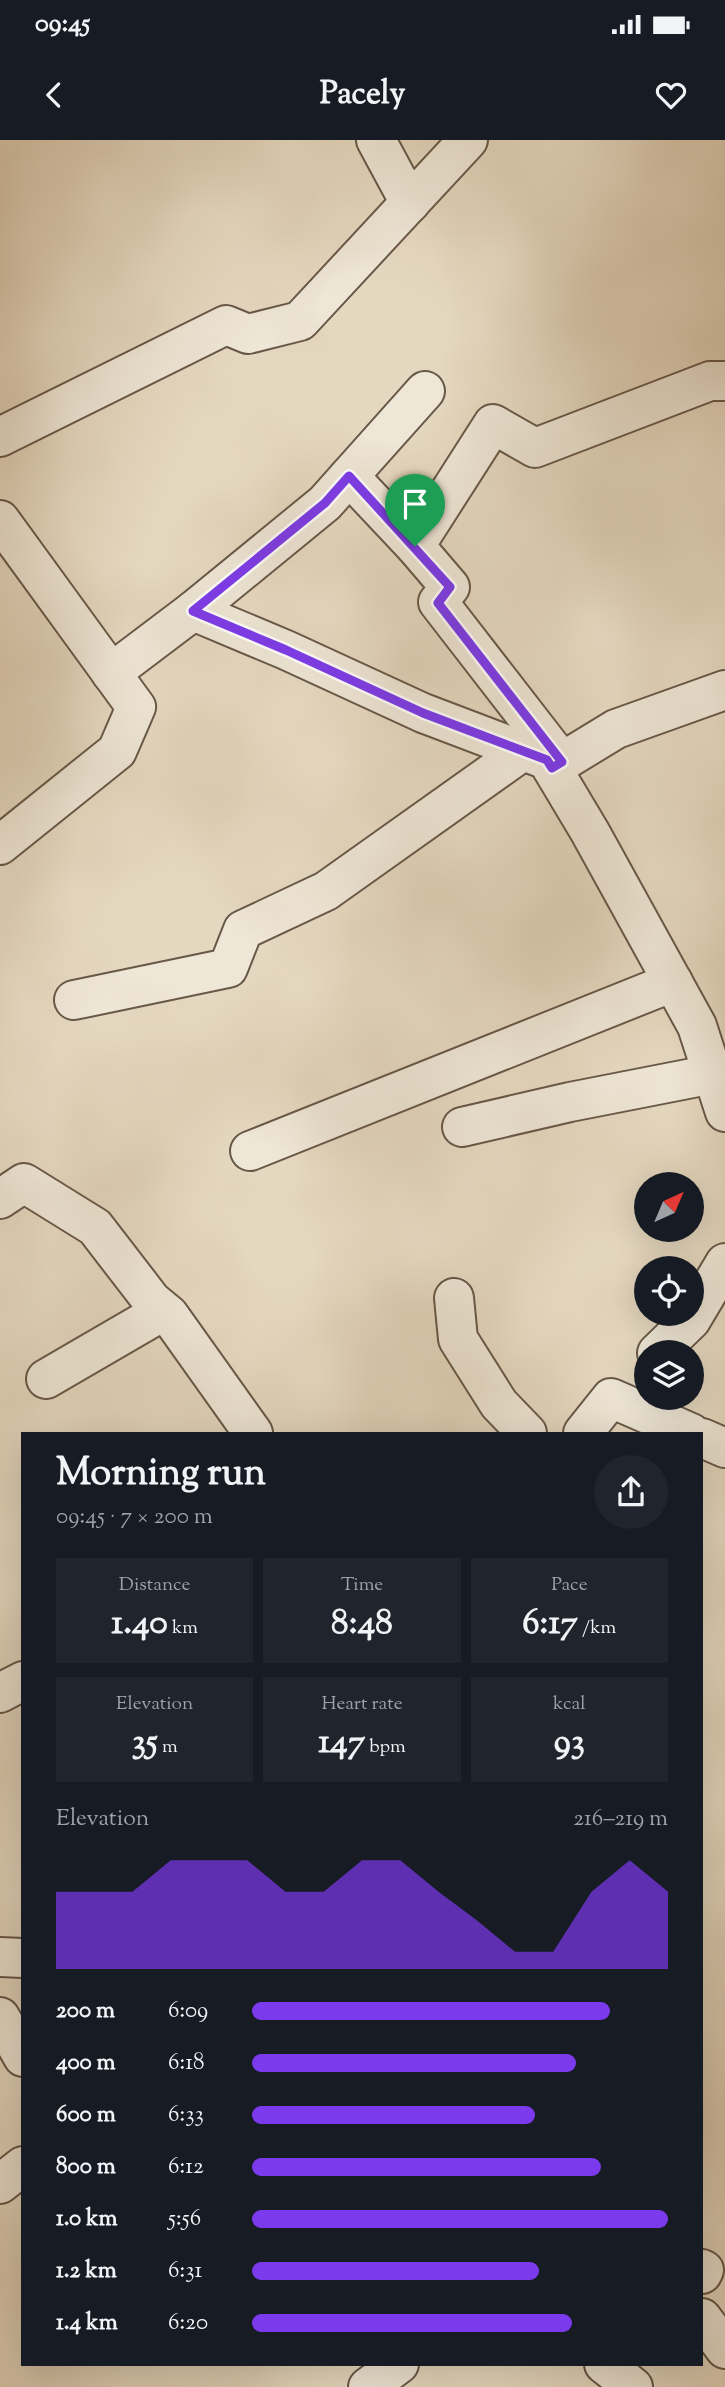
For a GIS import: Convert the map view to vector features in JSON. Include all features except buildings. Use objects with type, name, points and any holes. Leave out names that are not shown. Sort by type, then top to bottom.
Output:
[{"type":"street","points":[[376,140],[410,203]]},
{"type":"street","points":[[0,437],[226,325],[248,334],[300,321],[468,140]]},
{"type":"street","points":[[415,546],[493,424],[535,448],[710,380],[725,381]]},
{"type":"street","points":[[111,673],[193,611],[325,503],[425,391]]},
{"type":"street","points":[[349,476],[450,587],[438,603],[546,760],[590,832],[696,1026],[712,1031],[712,1074],[725,1112]]},
{"type":"street","points":[[0,520],[136,707],[117,751],[3,838]]},
{"type":"street","points":[[193,611],[423,713],[546,760]]},
{"type":"street","points":[[74,1000],[228,968],[243,930],[326,891],[546,760],[616,729],[725,690]]},
{"type":"street","points":[[250,1151],[673,982]]},
{"type":"street","points":[[462,1127],[712,1074]]},
{"type":"street","points":[[0,1199],[24,1183],[95,1227],[152,1301],[169,1315],[252,1432]]},
{"type":"street","points":[[670,1340],[691,1320],[725,1263]]},
{"type":"street","points":[[454,1297],[457,1339],[499,1404],[526,1432]]},
{"type":"street","points":[[46,1379],[163,1311]]},
{"type":"street","points":[[584,1432],[611,1398],[634,1376]]},
{"type":"street","points":[[611,1398],[689,1432]]},
{"type":"street","points":[[703,1438],[725,1448]]},
{"type":"street","points":[[0,1693],[21,1682]]},
{"type":"street","points":[[0,1957],[21,1958]]},
{"type":"street","points":[[0,2017],[21,2054]]},
{"type":"street","points":[[0,2184],[21,2168]]},
{"type":"street","points":[[703,2319],[725,2349]]},
{"type":"street","points":[[368,2387],[396,2366]]},
{"type":"street","points":[[607,2366],[633,2387]]},
{"type":"route","points":[[349,476],[415,546],[450,587],[438,603],[562,762],[552,768],[547,760],[423,713],[193,611],[325,503],[349,476]]}]
